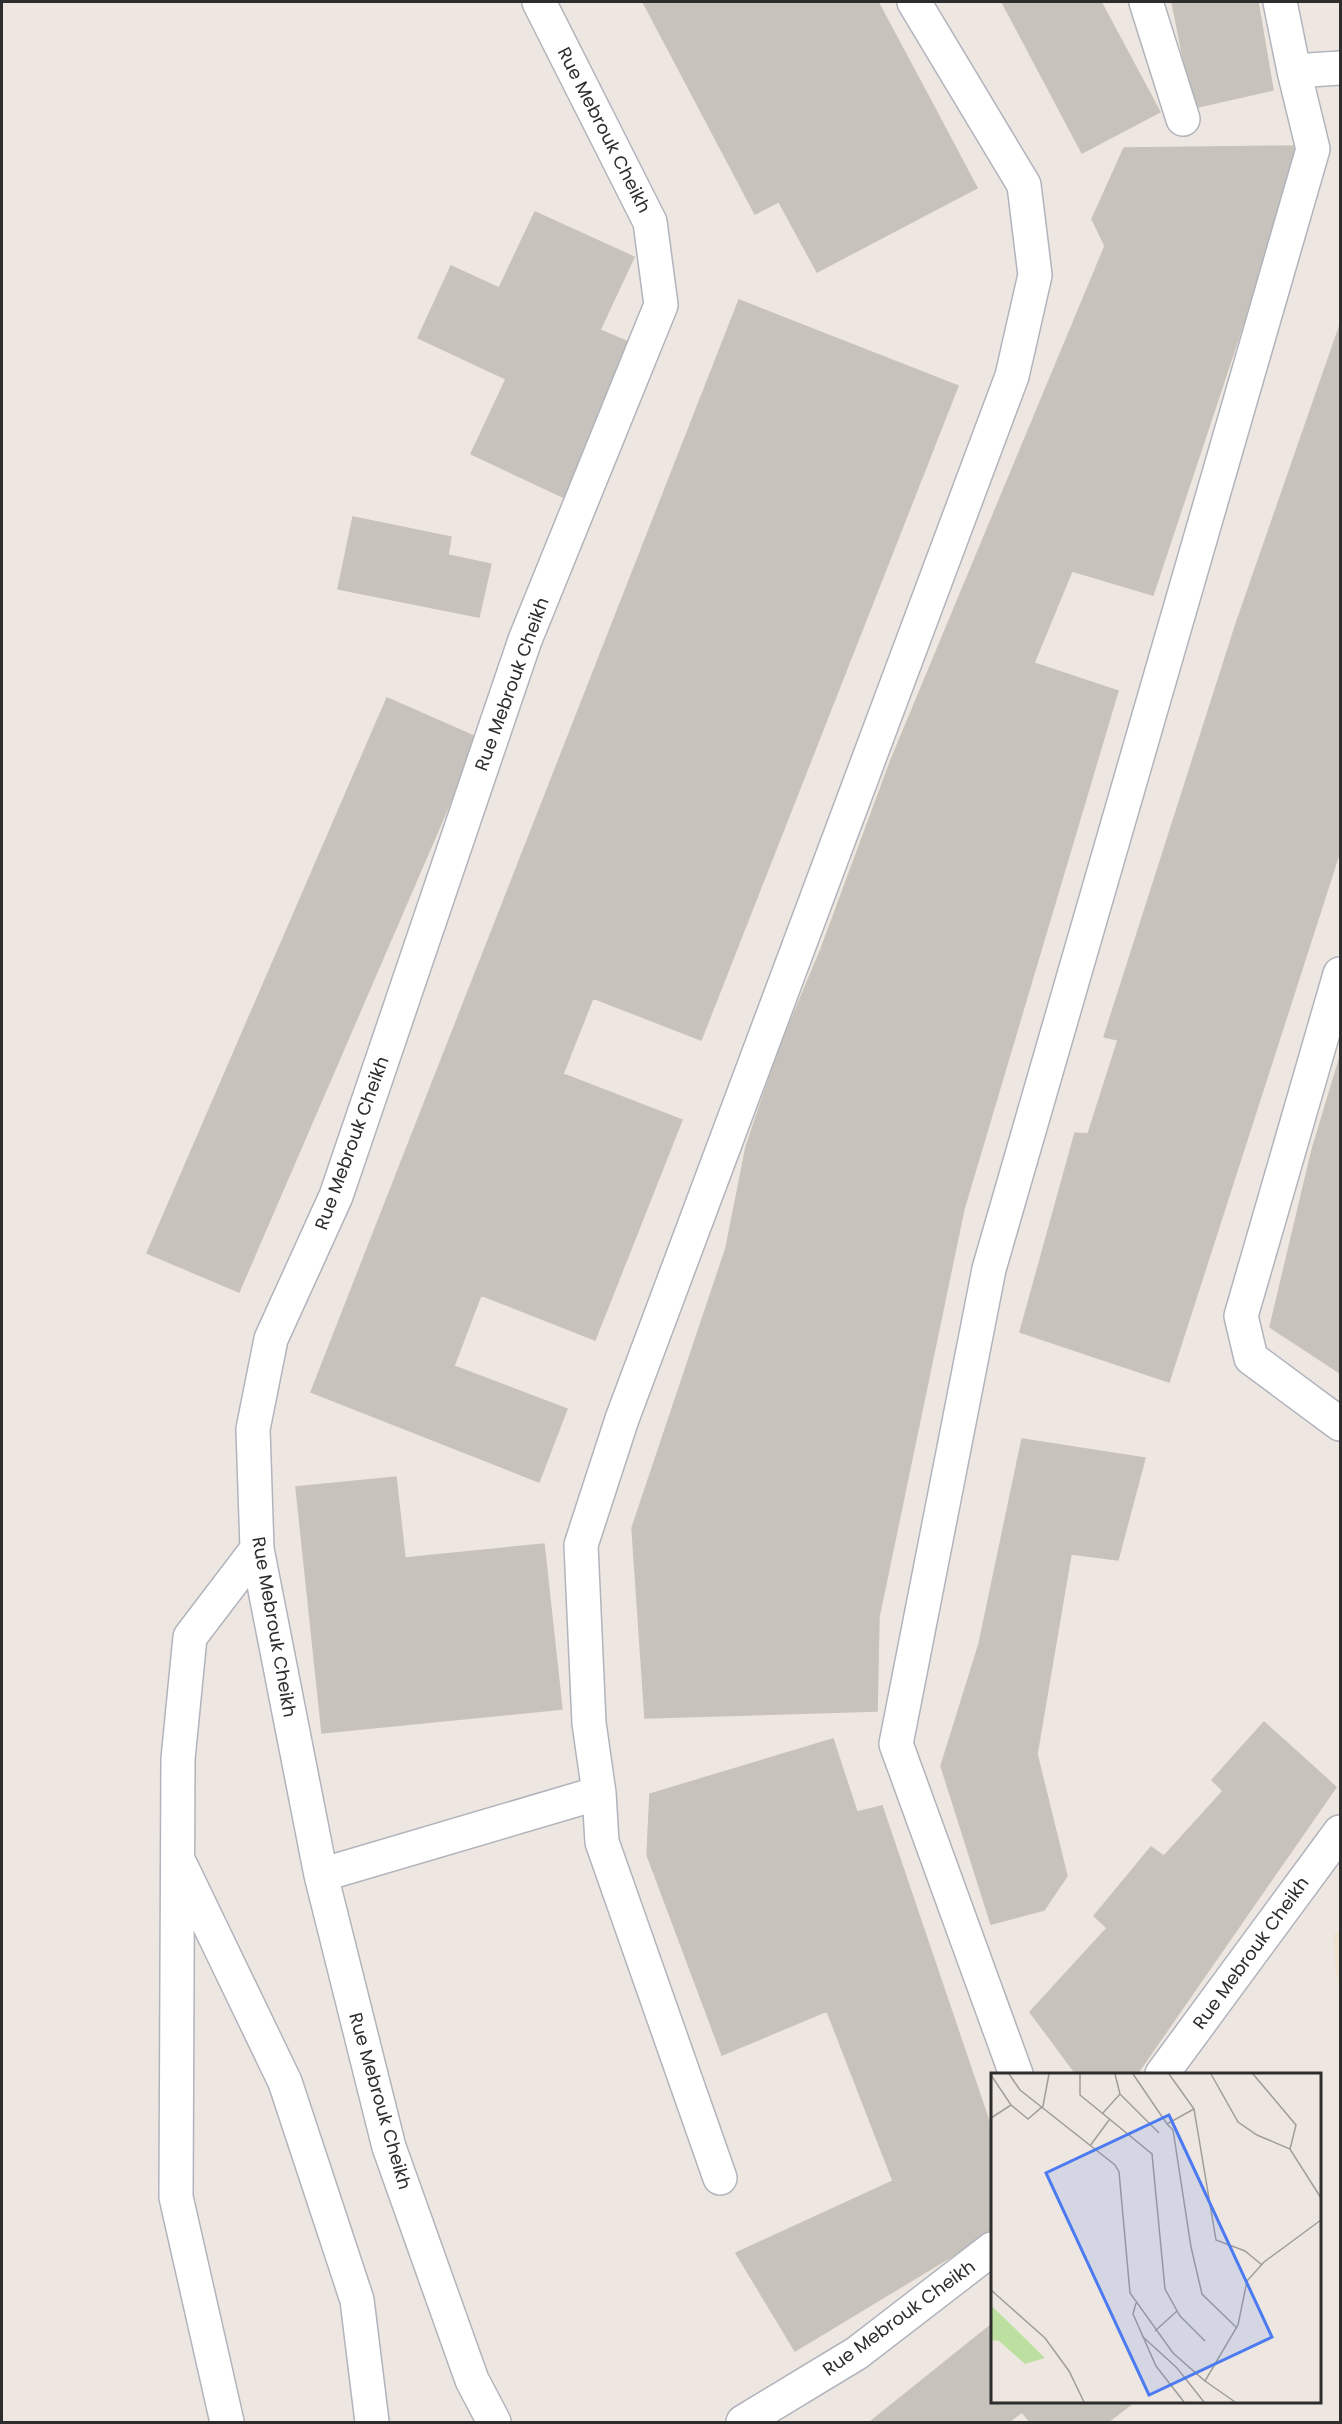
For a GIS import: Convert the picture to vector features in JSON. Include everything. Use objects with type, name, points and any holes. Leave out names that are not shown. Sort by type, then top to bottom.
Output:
[{"type":"street","name":"Rue Mebrouk Cheikh","points":[[494,2422],[472,2380],[390,2147],[321,1875],[257,1548],[253,1429],[271,1339],[336,1196],[525,640],[661,304],[650,222],[539,2]]},
{"type":"street","points":[[720,2178],[602,1842],[589,1722],[581,1545],[622,1419],[1012,376],[1035,275],[1024,185],[914,2]]},
{"type":"street","points":[[1146,2],[1183,119]]},
{"type":"street","points":[[1016,2073],[896,1744],[989,1269],[1313,148],[1294,71],[1281,2]]},
{"type":"street","points":[[1294,71],[1341,68]]},
{"type":"street","points":[[1341,974],[1241,1316],[1251,1358],[1341,1424]]},
{"type":"street","points":[[226,2422],[176,2197],[178,1759],[190,1636],[257,1548]]},
{"type":"street","points":[[321,1875],[598,1793]]},
{"type":"street","name":"Rue Mebrouk Cheikh","points":[[1163,2073],[1341,1833]]},
{"type":"street","points":[[178,1859],[285,2082],[357,2300],[372,2422]]},
{"type":"street","name":"Rue Mebrouk Cheikh","points":[[743,2422],[857,2354],[991,2250]]},
{"type":"shaded area","points":[[1340,1929],[1340,1987],[1336,1974],[1333,1935]]},
{"type":"building","points":[[643,2],[878,2],[940,118],[755,214]]},
{"type":"building","points":[[1002,2],[1101,2],[1160,112],[1082,153]]},
{"type":"building","points":[[1172,2],[1258,2],[1273,90],[1193,108]]},
{"type":"building","points":[[940,118],[977,188],[817,272],[779,202]]},
{"type":"building","points":[[1295,146],[1289,186],[1153,595],[1072,571],[1034,663],[1118,691],[964,1209],[879,1617],[877,1711],[645,1718],[632,1528],[726,1248],[746,1147],[779,1049],[821,949],[891,760],[1105,246],[1092,219],[1124,148]]},
{"type":"building","points":[[535,212],[634,257],[600,330],[635,345],[565,498],[471,454],[506,379],[418,338],[451,266],[499,288]]},
{"type":"building","points":[[739,300],[958,386],[701,1040],[593,998],[563,1074],[682,1120],[595,1340],[481,1295],[454,1366],[567,1409],[539,1482],[311,1392]]},
{"type":"building","points":[[1340,325],[1340,851],[1169,1382],[1020,1332],[1075,1133],[1088,1134],[1118,1040],[1104,1037],[1236,624]]},
{"type":"building","points":[[353,517],[451,537],[448,555],[491,564],[479,617],[338,589]]},
{"type":"building","points":[[387,698],[478,738],[239,1292],[147,1253]]},
{"type":"building","points":[[1340,1057],[1340,1373],[1270,1327],[1312,1150]]},
{"type":"building","points":[[1022,1439],[1145,1458],[1118,1560],[1071,1554],[1037,1754],[1067,1876],[1044,1910],[991,1924],[941,1766],[979,1644]]},
{"type":"building","points":[[396,1477],[405,1558],[544,1544],[562,1709],[322,1733],[296,1487]]},
{"type":"building","points":[[1264,1722],[1336,1787],[1138,2073],[1075,2073],[1030,2012],[1107,1928],[1094,1916],[1151,1847],[1164,1856],[1223,1791],[1212,1780]]},
{"type":"building","points":[[833,1739],[857,1812],[882,1806],[991,2127],[991,2233],[795,2351],[736,2253],[893,2181],[827,2011],[722,2055],[647,1855],[650,1794]]},
{"type":"building","points":[[991,2325],[991,2403],[1133,2403],[1108,2422],[1030,2422],[1022,2412],[1009,2422],[870,2422]]}]
